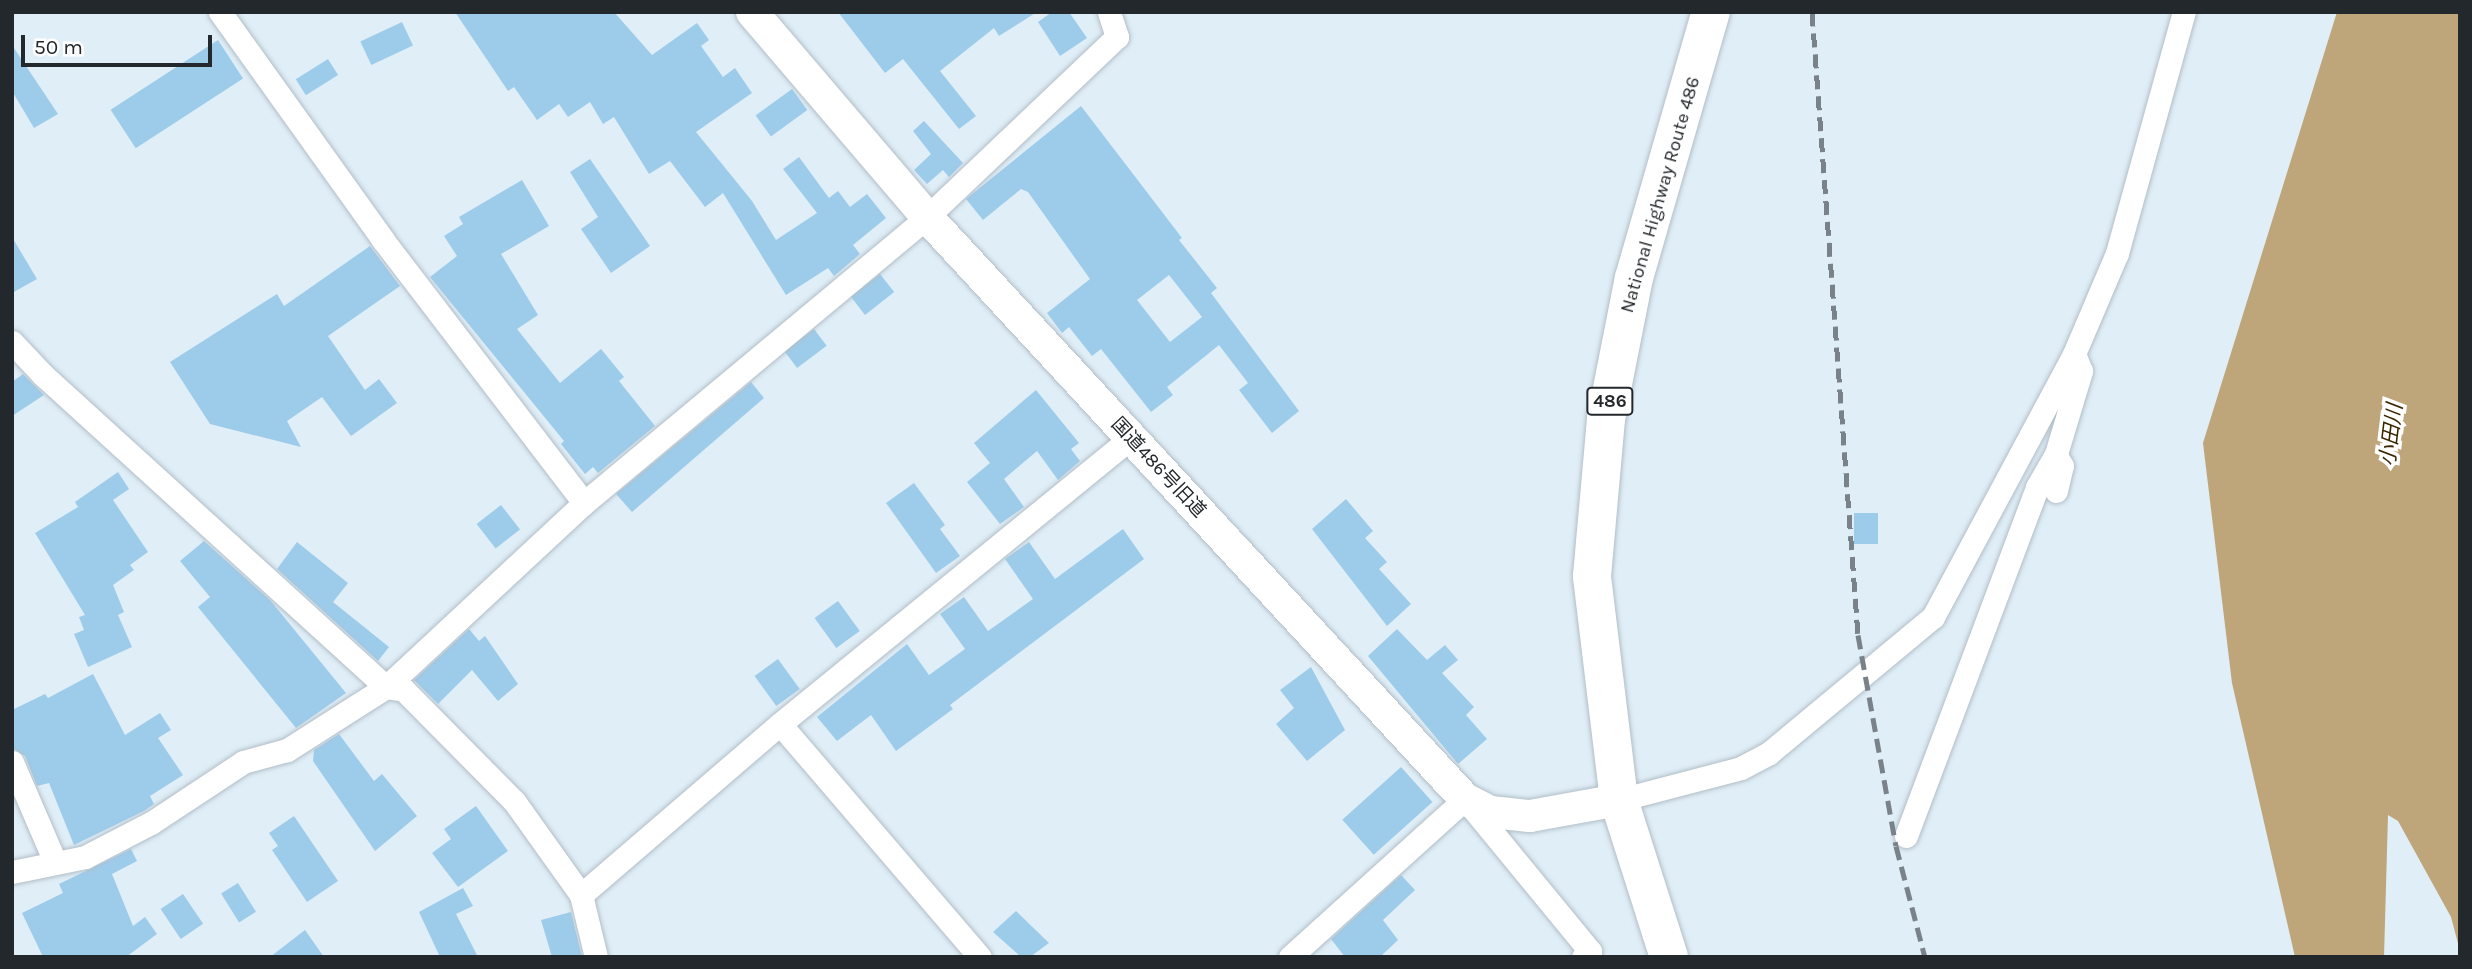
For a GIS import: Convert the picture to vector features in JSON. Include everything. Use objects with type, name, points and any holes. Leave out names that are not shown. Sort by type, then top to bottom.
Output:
[{"type":"highway","name":"National Highway Route 486","points":[[1669,957],[1619,800],[1592,576],[1606,419],[1634,278],[1711,12]]},
{"type":"street","points":[[220,12],[383,240],[584,503]]},
{"type":"street","name":"国道486号旧道","points":[[751,12],[927,217],[1465,799],[1491,812],[1530,816],[1619,800]]},
{"type":"street","points":[[12,872],[85,857],[151,823],[243,762],[287,750],[386,687],[584,503],[927,217],[1117,37],[1109,12]]},
{"type":"street","points":[[1619,800],[1731,771],[1769,753],[1911,639],[1933,617],[1958,575],[2074,354],[2117,253],[2184,12]]},
{"type":"street","points":[[12,342],[42,374],[386,687],[404,690],[514,801],[580,895],[596,957]]},
{"type":"street","points":[[1906,836],[2037,487],[2056,454],[2081,371],[2074,354]]},
{"type":"street","points":[[580,895],[780,724],[1130,439]]},
{"type":"street","points":[[2056,454],[2062,466],[2056,491]]},
{"type":"street","points":[[780,724],[980,957]]},
{"type":"street","points":[[12,762],[55,862]]},
{"type":"street","points":[[1290,957],[1465,799],[1589,955]]},
{"type":"water","name":"小田川","points":[[2337,12],[2460,12],[2460,951],[2451,917],[2398,821],[2388,815],[2384,957],[2295,957],[2232,683],[2203,443]]},
{"type":"building","points":[[455,12],[614,12],[652,55],[697,23],[709,40],[701,46],[723,77],[735,68],[752,93],[696,132],[752,201],[776,240],[817,213],[783,169],[799,157],[829,198],[838,191],[850,207],[867,194],[886,218],[853,245],[860,254],[834,276],[828,268],[786,295],[723,193],[705,207],[670,161],[649,174],[614,117],[603,124],[590,102],[568,117],[559,104],[537,120],[514,87],[508,91]]},
{"type":"building","points":[[838,12],[1037,12],[999,36],[994,28],[940,71],[976,116],[959,129],[903,59],[885,73]]},
{"type":"building","points":[[1052,12],[1069,12],[1087,38],[1060,56],[1038,22]]},
{"type":"building","points":[[402,22],[413,46],[371,65],[360,41]]},
{"type":"building","points":[[218,40],[243,79],[136,148],[111,110]]},
{"type":"building","points":[[12,45],[58,114],[34,128],[12,91]]},
{"type":"building","points":[[328,59],[338,75],[306,95],[296,79]]},
{"type":"building","points":[[792,89],[807,110],[771,136],[756,115]]},
{"type":"building","points":[[1081,106],[1182,238],[1179,240],[1217,288],[1211,293],[1299,411],[1272,433],[1239,390],[1248,383],[1219,345],[1167,387],[1173,395],[1151,412],[1101,349],[1092,356],[1069,327],[1062,333],[1047,313],[1090,279],[1028,192],[1021,189],[983,220],[966,199]],"holes":[[[1169,275],[1202,317],[1170,342],[1137,300]]]},
{"type":"building","points":[[924,121],[963,163],[949,177],[943,170],[927,184],[914,170],[931,154],[913,131]]},
{"type":"building","points":[[590,159],[650,246],[611,273],[581,229],[598,217],[570,172]]},
{"type":"building","points":[[522,180],[549,226],[501,254],[538,315],[517,329],[560,383],[601,349],[624,377],[619,381],[655,426],[598,473],[593,467],[585,474],[561,444],[564,441],[430,277],[457,256],[444,236],[463,224],[459,217]]},
{"type":"building","points":[[12,237],[37,279],[12,293]]},
{"type":"building","points":[[370,246],[400,286],[328,336],[365,390],[379,379],[397,403],[351,436],[322,397],[287,421],[301,447],[210,424],[170,362],[277,294],[284,306]]},
{"type":"building","points":[[880,274],[894,292],[865,315],[851,297]]},
{"type":"building","points":[[814,329],[827,346],[797,368],[784,351]]},
{"type":"building","points":[[23,374],[44,395],[12,416],[12,382]]},
{"type":"building","points":[[751,382],[764,398],[632,512],[616,494]]},
{"type":"building","points":[[1036,390],[1079,443],[1071,449],[1080,461],[1058,480],[1037,451],[1004,479],[1024,507],[1000,524],[967,482],[990,463],[974,443]]},
{"type":"building","points":[[118,472],[129,489],[113,500],[148,552],[130,565],[134,570],[113,585],[124,612],[118,615],[132,647],[88,667],[74,634],[84,630],[79,617],[85,615],[35,533],[78,507],[75,502]]},
{"type":"building","points":[[914,483],[945,525],[940,529],[960,556],[936,573],[886,503]]},
{"type":"building","points":[[1346,499],[1373,531],[1365,538],[1387,562],[1379,569],[1411,604],[1387,626],[1312,529]]},
{"type":"building","points":[[501,505],[520,529],[496,549],[477,524]]},
{"type":"building","points":[[1854,513],[1878,513],[1878,544],[1854,544]]},
{"type":"building","points":[[1123,529],[1144,559],[950,705],[953,709],[896,751],[871,715],[837,741],[817,717],[907,644],[929,675],[965,649],[940,614],[964,597],[988,631],[1033,599],[1005,559],[1029,542],[1055,579]]},
{"type":"building","points":[[204,541],[270,600],[346,693],[296,728],[198,607],[210,597],[180,561]]},
{"type":"building","points":[[297,542],[348,583],[333,602],[389,647],[378,661],[277,569]]},
{"type":"building","points":[[838,601],[860,631],[836,648],[815,618]]},
{"type":"building","points":[[469,629],[479,641],[485,636],[518,684],[498,701],[472,670],[438,704],[414,680]]},
{"type":"building","points":[[1397,629],[1427,660],[1445,645],[1458,660],[1442,673],[1474,707],[1466,715],[1487,739],[1458,764],[1368,656]]},
{"type":"building","points":[[778,659],[800,689],[776,706],[755,676]]},
{"type":"building","points":[[1311,667],[1345,730],[1307,761],[1276,724],[1294,708],[1280,690]]},
{"type":"building","points":[[93,674],[125,735],[160,713],[171,730],[158,738],[183,775],[150,796],[154,804],[144,811],[74,845],[49,783],[37,786],[25,756],[12,748],[12,710],[45,694],[48,698]]},
{"type":"building","points":[[339,734],[374,781],[382,774],[417,816],[375,851],[313,761],[314,750]]},
{"type":"building","points":[[1401,767],[1432,802],[1374,855],[1342,820]]},
{"type":"building","points":[[476,806],[508,851],[458,887],[432,853],[451,839],[444,829]]},
{"type":"building","points":[[294,816],[338,881],[307,902],[272,850],[278,846],[269,833]]},
{"type":"building","points":[[131,849],[137,861],[112,874],[133,926],[145,917],[157,934],[126,957],[43,957],[22,913],[63,893],[59,884]]},
{"type":"building","points":[[1401,875],[1415,890],[1383,920],[1398,940],[1380,957],[1345,957],[1331,939]]},
{"type":"building","points":[[238,883],[256,912],[239,922],[221,894]]},
{"type":"building","points":[[463,888],[473,906],[456,914],[478,957],[440,957],[419,912]]},
{"type":"building","points":[[183,894],[203,924],[181,939],[161,909]]},
{"type":"building","points":[[1016,911],[1049,943],[1030,957],[1021,957],[993,932]]},
{"type":"building","points":[[571,912],[582,957],[552,957],[541,920]]},
{"type":"building","points":[[305,930],[324,957],[270,957]]},
{"type":"railway","points":[[1812,12],[1858,635],[1896,846],[1925,957]]}]
